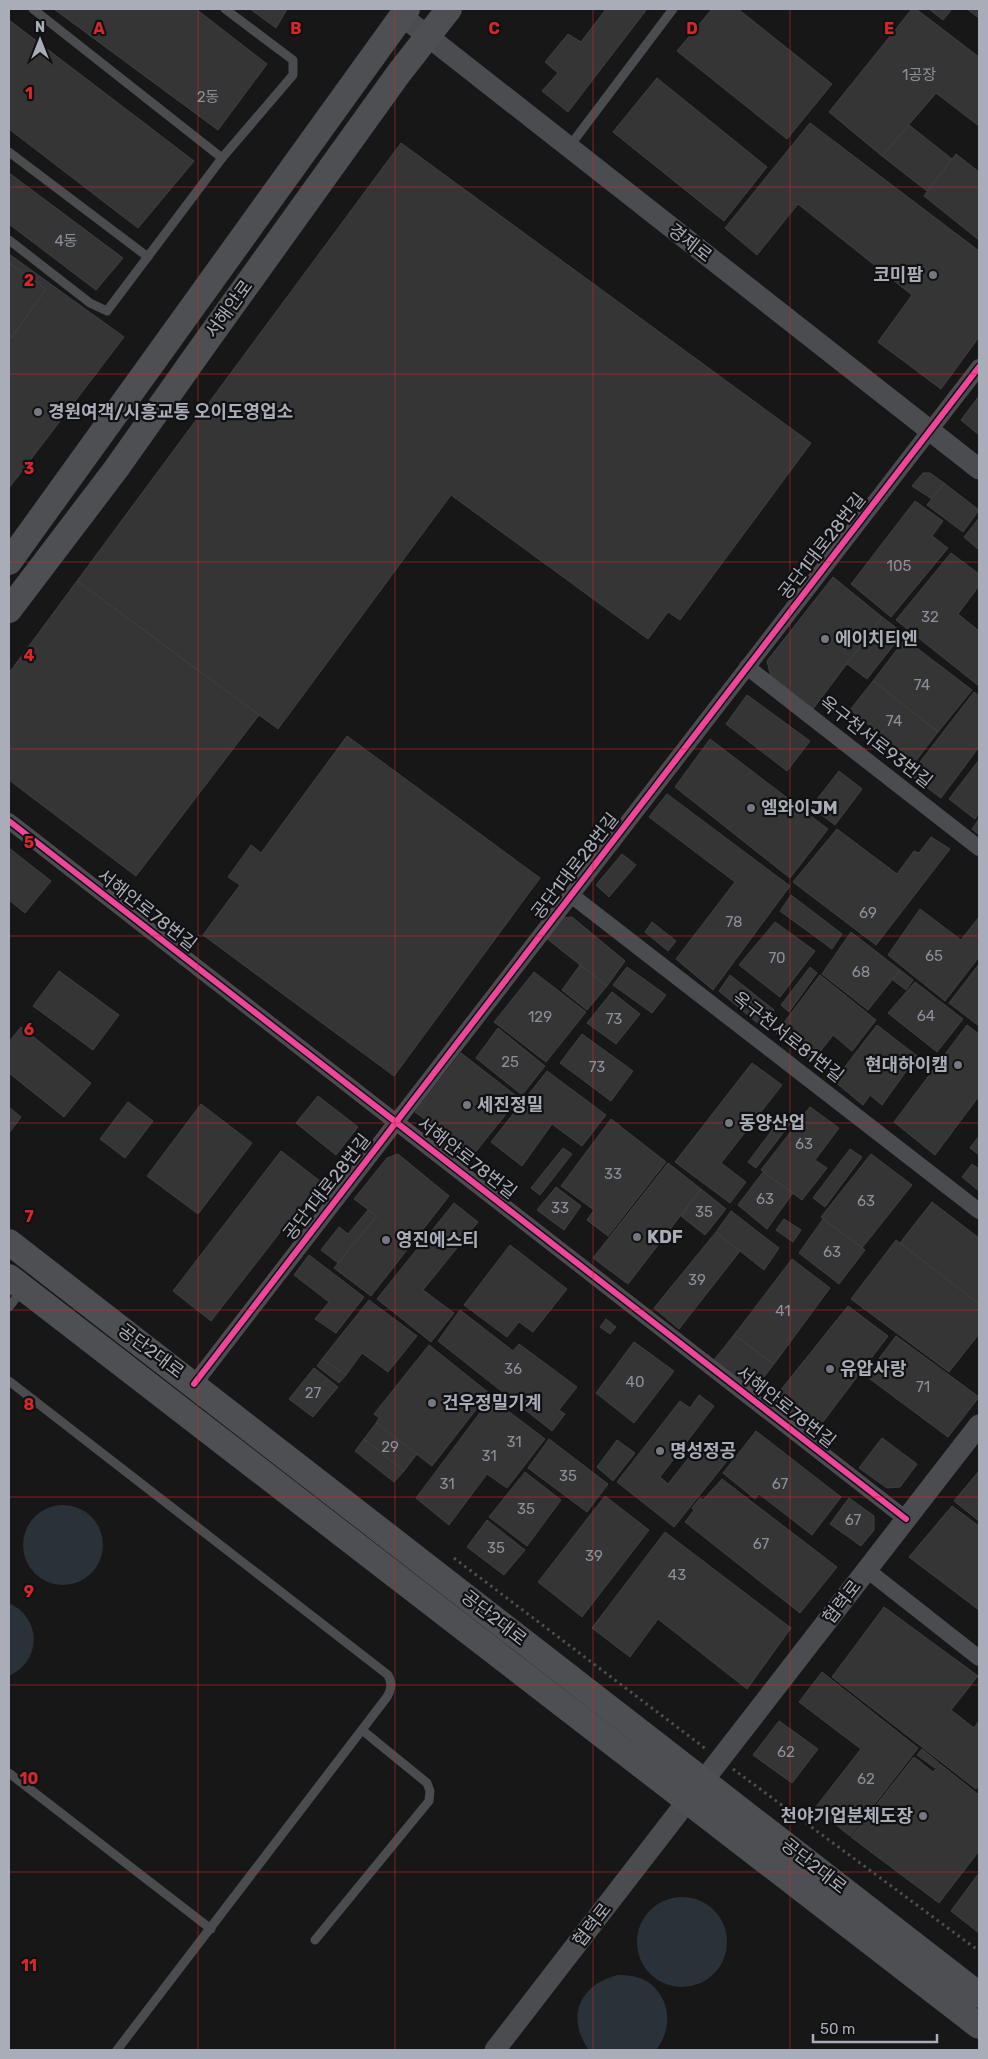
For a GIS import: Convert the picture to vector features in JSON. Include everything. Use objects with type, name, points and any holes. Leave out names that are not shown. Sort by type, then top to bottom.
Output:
[{"type":"main road","name":"서해안로","points":[[9,610],[116,469],[448,9]]},
{"type":"main road","name":"서해안로","points":[[9,562],[404,13]]},
{"type":"main road","name":"공단2대로","points":[[9,1242],[341,1500],[696,1790],[979,2026]]},
{"type":"main road","name":"공단2대로","points":[[14,1291],[177,1406],[696,1790],[979,1995]]},
{"type":"main road","points":[[177,1406],[194,1384]]},
{"type":"street","name":"경제로","points":[[404,13],[427,36],[979,469]]},
{"type":"street","name":"공단1대로28번길","points":[[194,1384],[979,367]]},
{"type":"street","name":"옥구천서로93번길","points":[[748,667],[979,848]]},
{"type":"street","name":"서해안로78번길","points":[[9,821],[906,1519]]},
{"type":"street","name":"옥구천서로81번길","points":[[571,895],[979,1211]]},
{"type":"street","name":"협력로","points":[[495,2050],[979,1425]]},
{"type":"street","points":[[867,1570],[979,1658]]},
{"type":"lane","points":[[33,9],[222,158]]},
{"type":"lane","points":[[9,240],[90,302],[107,311],[222,158],[293,75],[293,60],[225,9]]},
{"type":"lane","points":[[568,147],[673,9]]},
{"type":"lane","points":[[9,152],[148,257]]},
{"type":"lane","points":[[9,1381],[388,1675],[392,1682],[391,1690],[362,1730],[117,2050]]},
{"type":"lane","points":[[315,1940],[428,1801],[430,1791],[427,1783],[362,1730]]},
{"type":"lane","points":[[9,1773],[211,1929]]},
{"type":"path","points":[[451,1556],[979,1951]]},
{"type":"shaded area","points":[[63,1505],[78,1508],[91,1517],[100,1530],[103,1545],[100,1560],[91,1573],[78,1582],[63,1585],[48,1582],[35,1573],[26,1560],[23,1545],[26,1530],[35,1517],[48,1508]]},
{"type":"shaded area","points":[[9,1603],[20,1610],[28,1619],[34,1640],[28,1660],[20,1669],[9,1676]]},
{"type":"shaded area","points":[[682,1897],[699,1900],[714,1910],[724,1925],[727,1942],[724,1959],[714,1974],[699,1984],[682,1987],[665,1984],[650,1974],[640,1959],[637,1942],[640,1925],[650,1910],[665,1900]]},
{"type":"shaded area","points":[[618,1975],[633,1976],[645,1980],[661,1996],[667,2014],[667,2023],[665,2033],[656,2050],[589,2050],[582,2038],[578,2026],[580,2004],[594,1986],[605,1979]]},
{"type":"building","points":[[54,9],[196,9],[267,64],[218,130]]},
{"type":"building","points":[[250,9],[287,9],[276,28]]},
{"type":"building","points":[[606,9],[647,9],[568,112],[542,91],[558,73],[545,62],[568,34],[581,42]]},
{"type":"building","points":[[712,9],[738,9],[832,84],[787,139],[677,51]]},
{"type":"building","points":[[912,9],[916,9],[979,57],[979,126],[936,93],[882,156],[829,112]]},
{"type":"building","points":[[929,9],[952,9],[943,20]]},
{"type":"building","points":[[967,9],[979,9],[979,18]]},
{"type":"building","points":[[9,20],[194,161],[138,228],[9,129]]},
{"type":"building","points":[[657,78],[767,167],[724,221],[613,132]]},
{"type":"building","name":"코미팜","points":[[810,123],[979,251],[979,337],[941,389],[878,342],[912,295],[798,204],[757,255],[725,228]]},
{"type":"building","points":[[909,125],[952,159],[927,191],[882,156]]},
{"type":"building","points":[[401,143],[811,443],[680,620],[668,612],[648,639],[451,495],[278,729],[77,581]]},
{"type":"building","points":[[956,154],[979,172],[979,240],[924,196]]},
{"type":"building","points":[[9,173],[123,258],[96,290],[9,224]]},
{"type":"building","name":"경원여객/시흥교통 오이도영업소","points":[[9,254],[124,337],[9,488]]},
{"type":"building","points":[[9,263],[46,289],[12,337],[9,335]]},
{"type":"building","points":[[979,396],[979,435],[961,420]]},
{"type":"building","points":[[923,473],[930,473],[944,483],[932,499],[912,486]]},
{"type":"building","points":[[944,483],[979,510],[963,532],[927,505]]},
{"type":"building","points":[[915,501],[943,521],[932,536],[948,548],[891,617],[851,584]]},
{"type":"building","points":[[979,518],[979,550],[964,537]]},
{"type":"building","points":[[951,553],[979,574],[979,586],[958,614],[979,631],[979,686],[896,620]]},
{"type":"building","name":"에이치티엔","points":[[833,577],[882,617],[813,709],[771,677],[767,661]]},
{"type":"building","points":[[77,581],[259,715],[136,876],[9,780],[9,673]]},
{"type":"building","points":[[882,617],[903,633],[867,679],[847,664]]},
{"type":"building","points":[[905,639],[972,690],[938,732],[873,681]]},
{"type":"building","points":[[873,681],[938,732],[915,762],[850,710]]},
{"type":"building","points":[[974,692],[979,696],[979,747],[941,798],[910,775]]},
{"type":"building","points":[[747,695],[810,741],[787,771],[726,724]]},
{"type":"building","points":[[347,736],[540,878],[394,1076],[203,935],[240,885],[228,877],[251,845],[261,853]]},
{"type":"building","name":"엠와이JM","points":[[710,739],[828,829],[790,878],[675,787]]},
{"type":"building","points":[[979,760],[979,813],[975,819],[949,799]]},
{"type":"building","points":[[839,771],[862,789],[835,825],[811,807]]},
{"type":"building","points":[[667,794],[790,886],[713,990],[676,959],[735,882],[649,817]]},
{"type":"building","points":[[979,819],[979,835],[972,829]]},
{"type":"building","points":[[837,829],[897,874],[914,851],[919,853],[931,837],[950,849],[876,945],[793,882]]},
{"type":"building","points":[[9,848],[51,881],[25,913],[9,900]]},
{"type":"building","points":[[622,854],[636,865],[609,897],[596,885]]},
{"type":"building","points":[[791,895],[842,934],[832,949],[780,911]]},
{"type":"building","points":[[920,909],[961,940],[979,917],[979,957],[945,1001],[888,955]]},
{"type":"building","points":[[572,917],[625,961],[607,986],[546,938],[562,918]]},
{"type":"building","points":[[652,922],[676,941],[668,951],[645,932]]},
{"type":"building","points":[[775,922],[815,951],[780,997],[739,965]]},
{"type":"building","points":[[851,932],[900,970],[868,1010],[822,974]]},
{"type":"building","points":[[979,964],[979,1026],[949,1003]]},
{"type":"building","points":[[580,965],[607,986],[587,1010],[562,990]]},
{"type":"building","points":[[627,967],[666,995],[652,1013],[613,985]]},
{"type":"building","points":[[810,967],[817,973],[789,1012],[781,1005]]},
{"type":"building","points":[[900,970],[913,980],[906,990],[893,980]]},
{"type":"building","points":[[59,971],[119,1015],[93,1050],[33,1006]]},
{"type":"building","points":[[534,972],[586,1012],[546,1062],[494,1022]]},
{"type":"building","points":[[730,975],[774,1010],[761,1026],[719,991]]},
{"type":"building","points":[[820,975],[876,1020],[852,1051],[833,1035],[812,1062],[776,1033]]},
{"type":"building","points":[[915,982],[963,1019],[937,1052],[888,1013]]},
{"type":"building","points":[[612,992],[640,1014],[616,1044],[587,1023]]},
{"type":"building","points":[[877,1025],[917,1056],[882,1105],[870,1095],[863,1105],[834,1081]]},
{"type":"building","name":"현대하이캠","points":[[967,1025],[979,1034],[979,1096],[935,1155],[894,1122]]},
{"type":"building","points":[[21,1027],[91,1083],[64,1117],[9,1073],[9,1042]]},
{"type":"building","points":[[498,1028],[545,1066],[522,1095],[476,1058]]},
{"type":"building","points":[[582,1034],[633,1071],[611,1101],[560,1063]]},
{"type":"building","name":"세진정밀","points":[[461,1053],[519,1098],[465,1165],[437,1144],[445,1134],[415,1112]]},
{"type":"building","name":"동양산업","points":[[752,1063],[782,1085],[721,1163],[746,1182],[730,1203],[675,1162]]},
{"type":"building","points":[[547,1071],[606,1115],[582,1146],[552,1124],[522,1166],[491,1142]]},
{"type":"building","points":[[318,1096],[358,1127],[336,1155],[296,1123]]},
{"type":"building","points":[[128,1102],[153,1121],[125,1158],[100,1139]]},
{"type":"building","points":[[201,1104],[252,1143],[198,1214],[147,1176]]},
{"type":"building","points":[[9,1107],[21,1117],[9,1133]]},
{"type":"building","points":[[810,1107],[839,1128],[815,1160],[827,1168],[802,1200],[761,1170]]},
{"type":"building","points":[[782,1117],[790,1124],[756,1168],[748,1162]]},
{"type":"building","points":[[611,1119],[666,1162],[608,1236],[587,1220],[594,1210],[561,1186]]},
{"type":"building","points":[[979,1136],[979,1155],[970,1148]]},
{"type":"building","points":[[563,1148],[572,1154],[540,1195],[531,1188]]},
{"type":"building","points":[[850,1149],[862,1157],[825,1207],[813,1198]]},
{"type":"building","points":[[281,1151],[320,1181],[211,1321],[173,1291]]},
{"type":"building","name":"영진에스티","points":[[398,1154],[449,1196],[371,1296],[334,1268],[377,1216],[354,1199],[387,1158]]},
{"type":"building","points":[[871,1154],[912,1185],[862,1248],[821,1217]]},
{"type":"building","name":"KDF","points":[[668,1163],[701,1189],[628,1284],[593,1258]]},
{"type":"building","points":[[972,1164],[979,1169],[979,1191],[962,1177]]},
{"type":"building","points":[[763,1172],[793,1193],[767,1229],[738,1205]]},
{"type":"building","points":[[556,1187],[581,1206],[564,1230],[537,1210]]},
{"type":"building","points":[[701,1189],[726,1209],[705,1235],[681,1216]]},
{"type":"building","points":[[932,1202],[979,1238],[979,1304],[900,1243]]},
{"type":"building","points":[[454,1203],[478,1222],[423,1290],[454,1313],[431,1342],[377,1299]]},
{"type":"building","points":[[368,1210],[377,1216],[338,1263],[321,1250],[339,1227],[348,1234]]},
{"type":"building","points":[[731,1211],[779,1248],[764,1270],[716,1232]]},
{"type":"building","points":[[784,1219],[801,1230],[793,1242],[776,1230]]},
{"type":"building","points":[[823,1219],[865,1250],[839,1284],[799,1253]]},
{"type":"building","points":[[716,1232],[740,1251],[679,1329],[654,1308]]},
{"type":"building","points":[[896,1240],[979,1304],[979,1334],[949,1372],[851,1299]]},
{"type":"building","points":[[510,1245],[567,1289],[533,1332],[519,1322],[507,1337],[464,1305]]},
{"type":"building","points":[[309,1255],[364,1297],[336,1333],[315,1319],[329,1302],[294,1275]]},
{"type":"building","points":[[792,1259],[830,1288],[774,1364],[734,1335]]},
{"type":"building","points":[[369,1300],[417,1336],[388,1372],[362,1353],[346,1375],[322,1359]]},
{"type":"building","name":"유압사랑","points":[[848,1306],[888,1336],[813,1435],[772,1401]]},
{"type":"building","points":[[460,1310],[513,1351],[519,1344],[577,1387],[559,1410],[565,1414],[552,1431],[438,1341]]},
{"type":"building","points":[[606,1319],[616,1327],[610,1334],[600,1327]]},
{"type":"building","points":[[734,1335],[774,1364],[754,1390],[714,1360]]},
{"type":"building","points":[[896,1336],[979,1397],[948,1437],[866,1376]]},
{"type":"building","points":[[634,1342],[674,1371],[634,1423],[596,1393]]},
{"type":"building","name":"건우정밀기계","points":[[429,1345],[489,1393],[432,1466],[376,1423],[379,1418],[374,1414]]},
{"type":"building","points":[[322,1359],[346,1375],[339,1383],[317,1366]]},
{"type":"building","points":[[314,1368],[338,1387],[313,1417],[289,1399]]},
{"type":"building","name":"명성정공","points":[[699,1395],[714,1406],[660,1477],[668,1484],[702,1441],[727,1461],[674,1527],[617,1482],[680,1401],[690,1408]]},
{"type":"building","points":[[491,1398],[545,1439],[507,1488],[487,1474],[449,1525],[416,1498]]},
{"type":"building","points":[[376,1423],[417,1454],[404,1471],[364,1439]]},
{"type":"building","points":[[756,1431],[841,1497],[812,1535],[759,1494],[755,1499],[723,1473]]},
{"type":"building","points":[[882,1438],[917,1464],[900,1487],[887,1488],[859,1468]]},
{"type":"building","points":[[364,1439],[404,1471],[394,1482],[355,1451]]},
{"type":"building","points":[[549,1439],[608,1484],[587,1512],[528,1468]]},
{"type":"building","points":[[617,1440],[635,1453],[613,1481],[597,1467]]},
{"type":"building","points":[[979,1471],[979,1521],[954,1501]]},
{"type":"building","points":[[525,1472],[561,1500],[527,1546],[489,1517]]},
{"type":"building","points":[[722,1479],[837,1567],[800,1613],[685,1522],[700,1498],[703,1500]]},
{"type":"building","points":[[605,1496],[649,1530],[582,1617],[538,1582]]},
{"type":"building","points":[[849,1498],[874,1516],[874,1530],[861,1546],[830,1524]]},
{"type":"building","points":[[952,1506],[979,1526],[979,1610],[909,1557]]},
{"type":"building","points":[[487,1520],[525,1550],[504,1575],[467,1547]]},
{"type":"building","points":[[665,1532],[791,1628],[747,1689],[658,1619],[630,1657],[592,1628]]},
{"type":"building","points":[[884,1607],[978,1676],[951,1710],[974,1728],[979,1721],[979,1785],[976,1789],[832,1677]]},
{"type":"building","points":[[822,1672],[918,1748],[850,1836],[815,1808],[861,1749],[799,1702]]},
{"type":"building","points":[[779,1721],[818,1749],[792,1783],[753,1755]]},
{"type":"building","points":[[922,1749],[939,1763],[935,1768],[917,1755]]},
{"type":"building","name":"천야기업분체도장","points":[[914,1757],[933,1772],[940,1764],[979,1795],[979,1851],[939,1903],[851,1837]]},
{"type":"building","points":[[979,1873],[979,1933],[951,1911]]},
{"type":"cycle path","points":[[194,1384],[979,367]]},
{"type":"cycle path","points":[[9,821],[906,1519]]},
{"type":"place","name":"코미팜","points":[[933,275]]},
{"type":"place","name":"경원여객/시흥교통 오이도영업소","points":[[38,412]]},
{"type":"place","name":"에이치티엔","points":[[825,639]]},
{"type":"place","name":"엠와이JM","points":[[751,808]]},
{"type":"place","name":"현대하이캠","points":[[958,1065]]},
{"type":"place","name":"세진정밀","points":[[467,1105]]},
{"type":"place","name":"동양산업","points":[[729,1123]]},
{"type":"place","name":"KDF","points":[[637,1237]]},
{"type":"place","name":"영진에스티","points":[[386,1240]]},
{"type":"place","name":"유압사랑","points":[[830,1369]]},
{"type":"place","name":"건우정밀기계","points":[[432,1403]]},
{"type":"place","name":"명성정공","points":[[660,1451]]},
{"type":"place","name":"천야기업분체도장","points":[[923,1816]]}]
